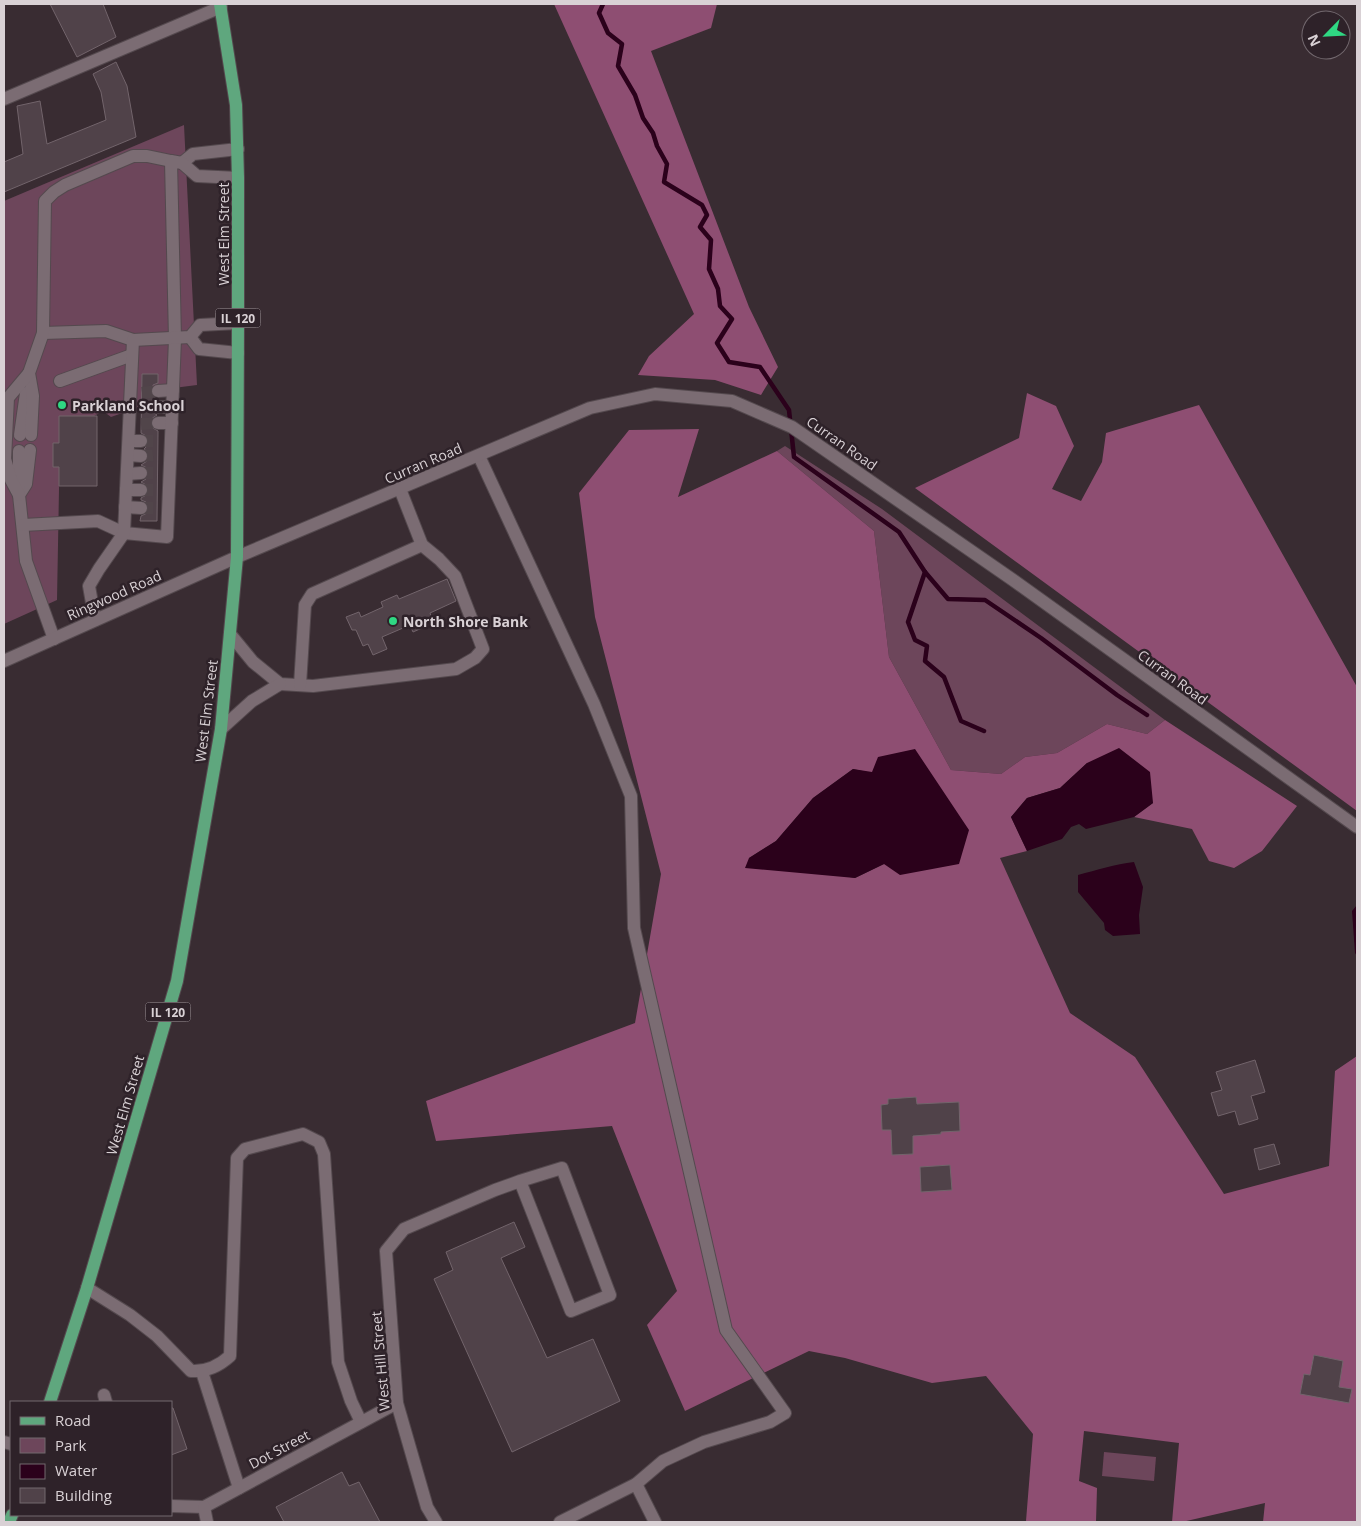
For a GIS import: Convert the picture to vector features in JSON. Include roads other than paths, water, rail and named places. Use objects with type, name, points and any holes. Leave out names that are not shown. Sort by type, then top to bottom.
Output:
[{"type":"main road","name":"West Elm Street","points":[[50,1401],[86,1288],[176,981],[220,729],[237,557],[238,149],[236,105],[220,5]]},
{"type":"street","points":[[4,99],[220,5]]},
{"type":"street","points":[[177,162],[193,154],[238,149]]},
{"type":"street","points":[[19,495],[11,480],[5,459],[8,398],[29,373],[43,333],[45,201],[65,185],[133,156],[147,156],[177,162],[198,176],[238,178]]},
{"type":"street","points":[[23,525],[98,520],[124,533],[167,536],[163,508],[163,490],[164,473],[171,455],[175,339],[177,162]]},
{"type":"street","points":[[43,333],[106,331],[133,340],[175,339],[190,337],[200,325],[238,323]]},
{"type":"street","points":[[190,337],[199,349],[238,353]]},
{"type":"street","points":[[95,620],[89,586],[124,533],[128,455],[135,441],[136,393],[132,355],[133,340]]},
{"type":"street","points":[[60,381],[132,355]]},
{"type":"street","points":[[26,435],[33,396],[29,373]]},
{"type":"street","points":[[158,391],[173,390]]},
{"type":"street","name":"Curran Road","points":[[237,557],[582,411],[655,394],[732,401],[792,427],[1013,580],[1357,828]]},
{"type":"street","points":[[158,408],[173,406]]},
{"type":"street","points":[[158,423],[172,423]]},
{"type":"street","points":[[158,441],[171,440]]},
{"type":"street","points":[[24,451],[19,495],[26,561],[54,639]]},
{"type":"street","points":[[128,455],[141,456]]},
{"type":"street","points":[[158,455],[171,455]]},
{"type":"street","points":[[479,456],[594,704],[631,796],[634,928],[726,1330],[785,1414],[770,1422],[704,1442],[663,1461],[636,1484],[560,1522]]},
{"type":"street","points":[[127,474],[141,474]]},
{"type":"street","points":[[220,729],[252,701],[280,684],[313,686],[456,669],[475,658],[483,649],[454,576],[422,545],[400,489]]},
{"type":"street","points":[[126,490],[141,490]]},
{"type":"street","points":[[126,507],[141,508]]},
{"type":"street","points":[[300,685],[305,605],[312,594],[422,545]]},
{"type":"street","name":"Ringwood Road","points":[[4,661],[237,557]]},
{"type":"street","points":[[230,634],[254,662],[280,684]]},
{"type":"street","points":[[86,1288],[130,1315],[157,1336],[191,1371],[202,1372],[223,1363],[230,1356],[237,1158],[245,1149],[303,1134],[319,1142],[324,1154],[338,1362],[351,1401],[361,1422]]},
{"type":"street","points":[[562,1168],[610,1295],[571,1311],[520,1181],[562,1168]]},
{"type":"street","name":"West Hill Street","points":[[436,1522],[428,1507],[397,1403],[386,1251],[404,1229],[520,1181]]},
{"type":"street","points":[[202,1372],[239,1488]]},
{"type":"street","name":"Dot Street","points":[[204,1507],[397,1403]]},
{"type":"street","points":[[636,1484],[655,1522]]},
{"type":"street","points":[[172,1506],[204,1507],[207,1522]]},
{"type":"water","points":[[1119,748],[1150,772],[1153,803],[1134,817],[1086,829],[1079,824],[1071,827],[1062,839],[1027,851],[1011,817],[1027,798],[1060,788],[1087,763]]},
{"type":"water","points":[[915,749],[969,830],[959,864],[900,875],[884,864],[855,878],[745,868],[749,858],[776,841],[813,798],[853,769],[872,772],[878,757]]},
{"type":"water","points":[[1134,862],[1143,887],[1139,915],[1140,934],[1113,936],[1105,930],[1104,923],[1078,892],[1078,875]]},
{"type":"water","points":[[1357,905],[1357,956],[1355,953],[1352,911]]},
{"type":"waterway","points":[[603,4],[599,13],[608,33],[622,44],[618,66],[635,95],[643,118],[653,133],[657,146],[667,164],[664,182],[702,205],[707,215],[700,227],[711,240],[709,269],[718,289],[720,306],[732,319],[717,343],[729,362],[760,367],[789,410],[794,457],[899,532],[925,572],[908,622],[915,640],[927,646],[925,661],[944,677],[961,721],[984,731]]},
{"type":"waterway","points":[[925,572],[948,599],[985,600],[1147,715]]},
{"type":"tunnel","points":[[142,393],[158,391]]},
{"type":"tunnel","points":[[141,408],[158,407]]},
{"type":"tunnel","points":[[141,424],[158,423]]},
{"type":"tunnel","points":[[141,441],[158,441]]},
{"type":"tunnel","points":[[141,456],[157,455]]},
{"type":"tunnel","points":[[141,473],[157,473]]},
{"type":"tunnel","points":[[141,490],[157,490]]},
{"type":"tunnel","points":[[141,508],[157,508]]},
{"type":"place","name":"Parkland School","points":[[62,405]]},
{"type":"place","name":"North Shore Bank","points":[[393,621]]}]
